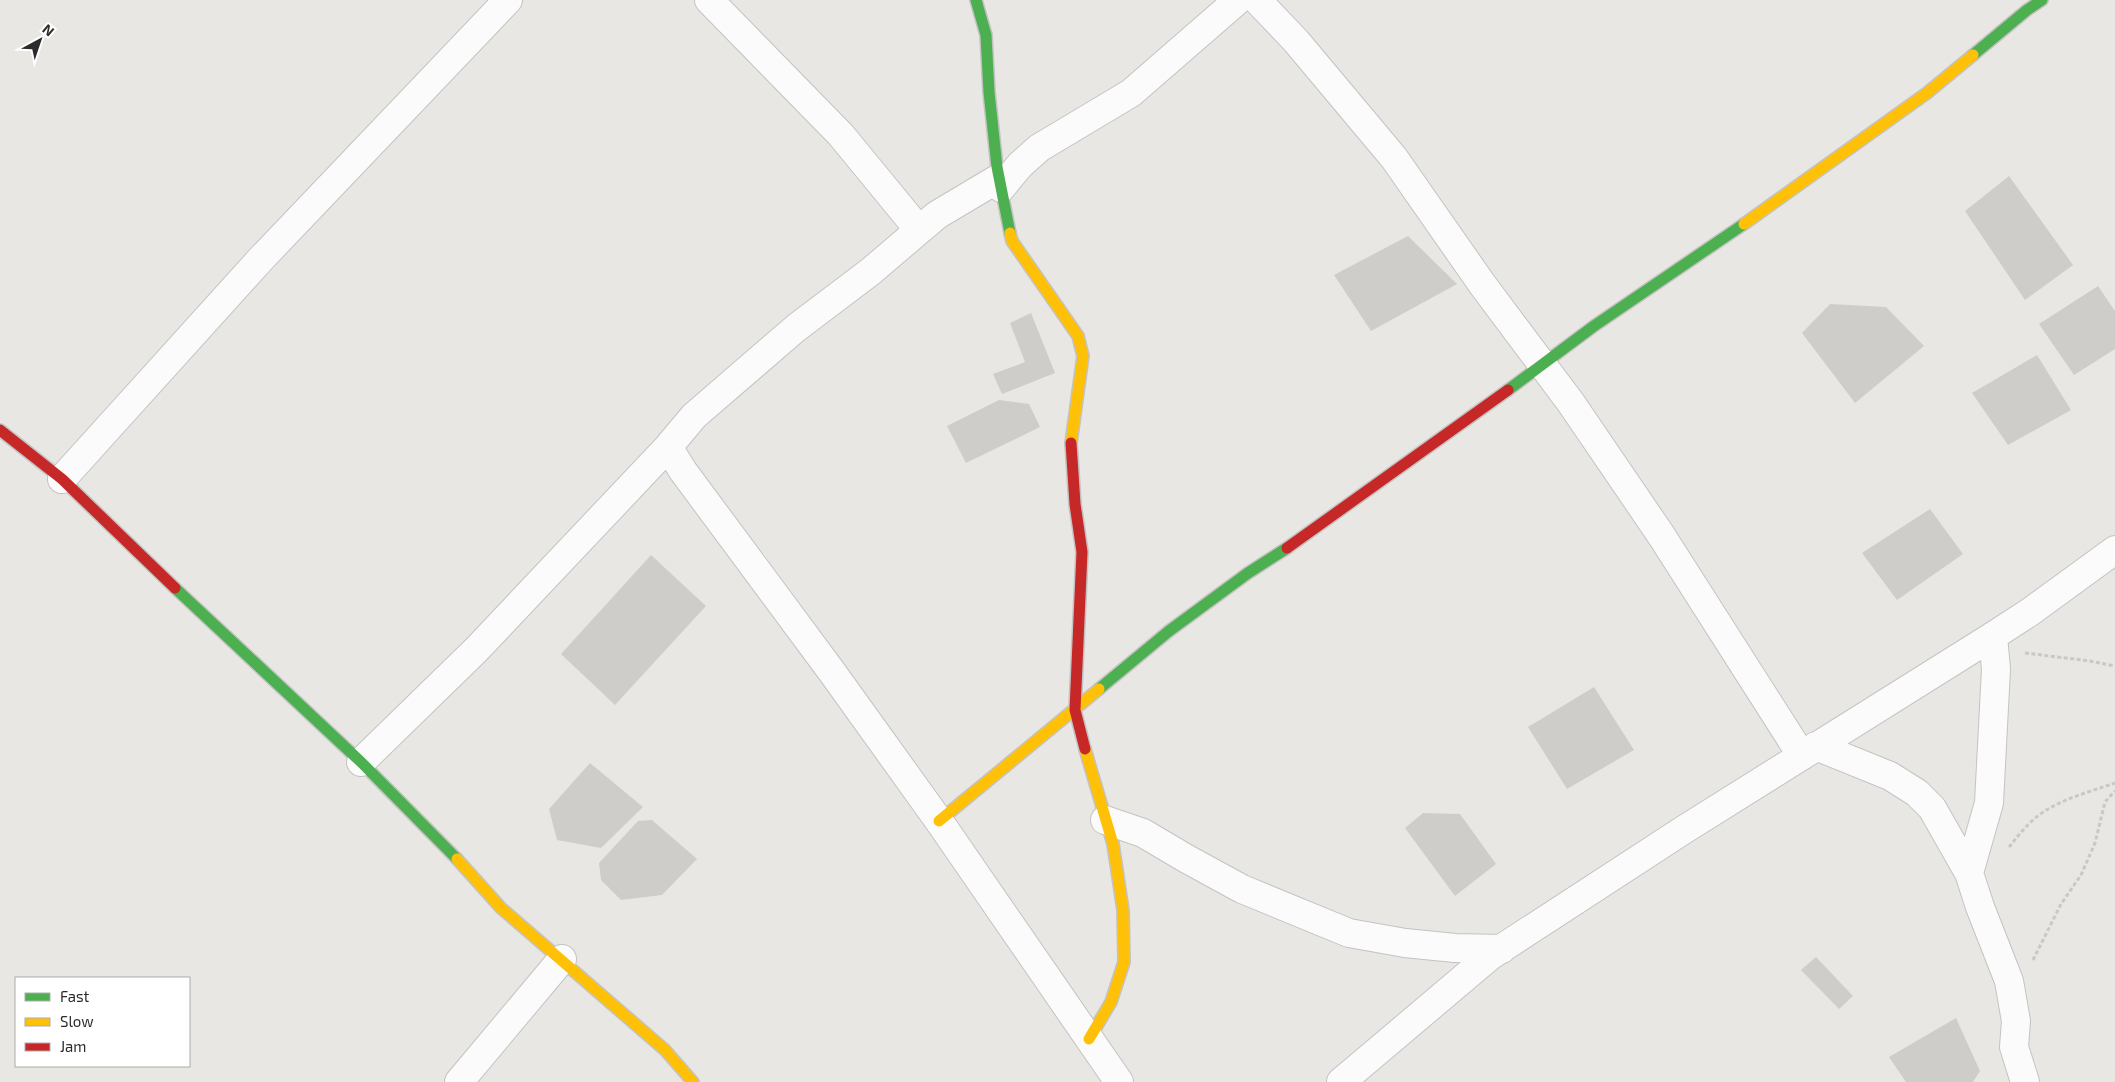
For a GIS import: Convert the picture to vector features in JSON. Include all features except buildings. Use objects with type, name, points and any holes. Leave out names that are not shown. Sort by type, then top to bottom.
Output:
[{"type":"street","points":[[62,479],[259,261],[508,0]]},
{"type":"street","points":[[709,0],[842,136],[919,230]]},
{"type":"street","points":[[976,0],[986,35],[989,92],[1001,183],[1012,241],[1078,336],[1082,356],[1071,446],[1075,504],[1082,552],[1075,710],[1092,778],[1113,844],[1123,910],[1124,962],[1111,1002],[1088,1039]]},
{"type":"street","points":[[361,762],[476,650],[668,447],[694,416],[796,328],[870,272],[937,215],[1001,183],[1039,148],[1131,92],[1238,0]]},
{"type":"street","points":[[1258,0],[1296,41],[1394,158],[1476,276],[1571,403],[1809,751],[1890,776],[1917,794],[1932,808],[1970,869],[1980,907],[2009,981],[2016,1022],[2014,1047],[2025,1082]]},
{"type":"street","points":[[939,821],[1169,632],[1248,573],[1285,549],[1543,366],[1594,326],[1745,223],[1927,93],[2042,0]]},
{"type":"street","points":[[0,430],[62,479],[120,537],[361,762],[440,840],[501,908],[562,958],[665,1050],[693,1082]]},
{"type":"street","points":[[668,447],[683,471],[832,672],[939,821],[1119,1082]]},
{"type":"street","points":[[1341,1082],[1429,1006],[1502,949],[1592,889],[1809,751],[1994,645],[2030,612],[2115,550]]},
{"type":"street","points":[[1970,869],[1989,803],[1996,669],[1994,645]]},
{"type":"street","points":[[1105,820],[1143,833],[1187,860],[1242,889],[1349,933],[1405,943],[1455,948],[1502,949]]},
{"type":"street","points":[[459,1082],[562,958]]},
{"type":"path","points":[[1994,645],[2034,654],[2115,666]]},
{"type":"path","points":[[1970,869],[1997,861],[2030,823],[2061,802],[2115,783]]},
{"type":"path","points":[[2013,1006],[2028,982],[2033,960],[2061,904],[2081,875],[2095,843],[2105,802],[2115,791]]},
{"type":"traffic: fast","points":[[976,0],[986,35],[989,92],[997,167],[1010,233]]},
{"type":"traffic: fast","points":[[1973,55],[2027,10],[2042,0]]},
{"type":"traffic: fast","points":[[1508,390],[1594,326],[1744,224]]},
{"type":"traffic: fast","points":[[1099,689],[1169,631],[1248,573],[1287,548]]},
{"type":"traffic: fast","points":[[175,588],[361,762],[457,859]]},
{"type":"traffic: slow","points":[[1744,224],[1927,93],[1973,55]]},
{"type":"traffic: slow","points":[[1010,233],[1012,241],[1078,336],[1083,356],[1071,443]]},
{"type":"traffic: slow","points":[[939,821],[1099,689]]},
{"type":"traffic: slow","points":[[1085,749],[1113,844],[1123,910],[1124,962],[1111,1002],[1089,1039]]},
{"type":"traffic: slow","points":[[457,859],[501,908],[665,1050],[693,1082]]},
{"type":"traffic: jam","points":[[1287,548],[1508,390]]},
{"type":"traffic: jam","points":[[0,430],[62,479],[175,588]]},
{"type":"traffic: jam","points":[[1071,443],[1075,504],[1082,552],[1075,710],[1085,749]]}]
